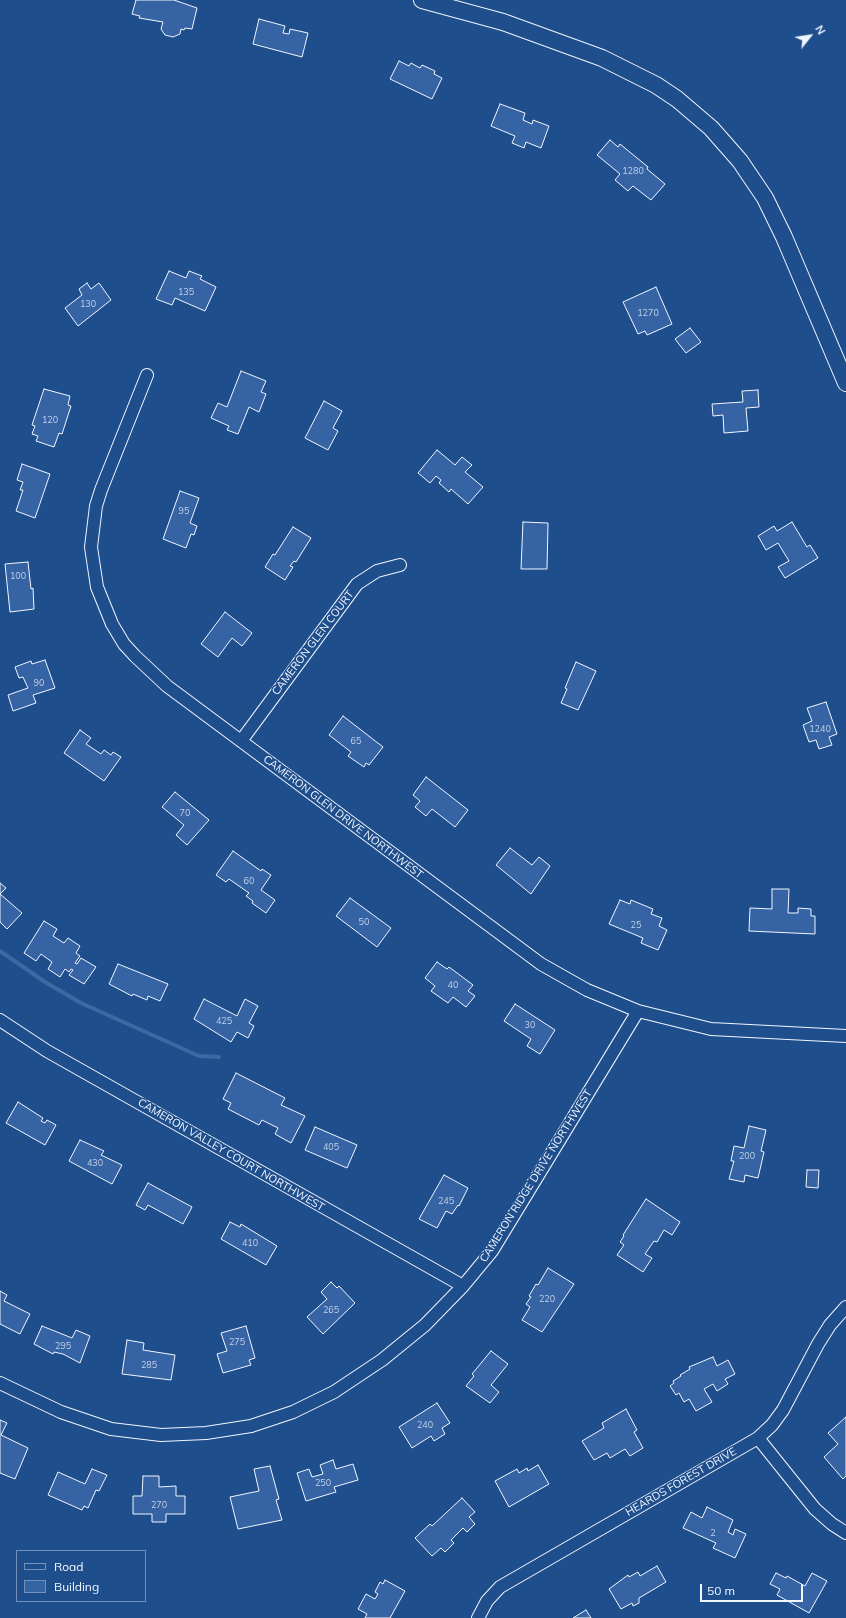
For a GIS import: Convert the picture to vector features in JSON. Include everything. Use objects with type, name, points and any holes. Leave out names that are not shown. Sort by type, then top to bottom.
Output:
[{"type":"street","points":[[422,0],[503,22],[602,58],[656,85],[676,99],[711,128],[740,161],[765,198],[784,238],[846,383]]},
{"type":"street","name":"CAMERON GLEN DRIVE NORTHWEST","points":[[147,375],[101,490],[96,506],[91,547],[97,587],[112,624],[124,644],[135,656],[167,686],[540,964],[587,990],[638,1012],[711,1029],[846,1036]]},
{"type":"street","name":"CAMERON GLEN COURT","points":[[241,741],[357,584],[377,571],[400,565]]},
{"type":"street","name":"CAMERON RIDGE DRIVE NORTHWEST","points":[[0,1383],[61,1412],[111,1429],[161,1435],[206,1433],[250,1426],[293,1412],[334,1392],[382,1360],[425,1325],[463,1286],[492,1251],[638,1012]]},
{"type":"street","name":"CAMERON VALLEY COURT NORTHWEST","points":[[0,1020],[48,1051],[463,1286]]},
{"type":"street","name":"HEARDS FOREST DRIVE","points":[[478,1618],[487,1601],[500,1587],[758,1438],[772,1425],[783,1410],[822,1338],[846,1307]]},
{"type":"street","points":[[758,1438],[815,1509],[832,1524],[846,1533]]},
{"type":"building","points":[[136,0],[174,0],[197,8],[192,29],[181,29],[180,34],[173,37],[165,35],[161,29],[163,22],[139,18],[140,16],[132,14]]},
{"type":"building","points":[[259,19],[285,26],[283,33],[289,34],[290,29],[308,33],[302,57],[253,44]]},
{"type":"building","points":[[399,61],[409,66],[411,63],[420,68],[422,65],[435,71],[434,74],[442,78],[432,99],[390,79]]},
{"type":"building","points":[[500,104],[525,113],[523,120],[532,124],[533,120],[549,126],[541,148],[526,142],[524,148],[512,143],[515,136],[491,126]]},
{"type":"building","points":[[610,140],[618,147],[620,144],[648,167],[647,169],[665,184],[651,200],[633,186],[628,191],[615,180],[620,174],[597,155]]},
{"type":"building","points":[[169,271],[186,278],[189,271],[202,276],[200,279],[216,287],[205,311],[175,298],[172,305],[156,299]]},
{"type":"building","points":[[87,283],[91,289],[99,283],[111,300],[78,326],[65,308],[82,295],[79,289]]},
{"type":"building","points":[[656,287],[672,324],[647,335],[645,331],[638,334],[623,302]]},
{"type":"building","points":[[690,328],[701,342],[686,353],[675,339]]},
{"type":"building","points":[[241,371],[266,381],[261,392],[266,394],[259,412],[249,407],[238,434],[227,430],[229,426],[211,418],[218,403],[227,407]]},
{"type":"building","points":[[44,389],[70,396],[68,405],[71,406],[62,434],[59,433],[54,447],[36,441],[38,436],[32,434],[35,426],[32,425]]},
{"type":"building","points":[[758,390],[759,407],[746,408],[748,431],[724,433],[723,415],[713,416],[712,404],[743,402],[742,391]]},
{"type":"building","points":[[324,401],[342,411],[333,428],[338,431],[328,450],[305,438]]},
{"type":"building","points":[[437,450],[455,465],[462,457],[472,465],[465,472],[483,487],[468,504],[451,489],[449,492],[439,483],[441,480],[436,476],[430,483],[418,473]]},
{"type":"building","points":[[22,464],[50,474],[35,518],[16,511],[23,490],[20,490],[23,482],[17,480]]},
{"type":"building","points":[[180,491],[199,498],[190,523],[197,526],[194,535],[191,534],[186,548],[163,539]]},
{"type":"building","points":[[523,522],[548,523],[547,569],[521,569]]},
{"type":"building","points":[[792,522],[807,547],[810,545],[818,558],[785,578],[778,567],[789,561],[778,543],[766,550],[758,536],[774,526],[777,531]]},
{"type":"building","points":[[293,527],[311,538],[296,562],[294,561],[290,566],[293,567],[285,580],[265,567],[273,554],[275,555]]},
{"type":"building","points":[[28,562],[31,589],[33,588],[34,609],[10,612],[5,564]]},
{"type":"building","points":[[225,612],[252,633],[242,646],[232,638],[218,657],[201,644]]},
{"type":"building","points":[[45,660],[55,688],[33,695],[36,703],[13,711],[8,695],[28,688],[23,677],[19,678],[15,667],[31,661],[32,664]]},
{"type":"building","points":[[576,662],[596,671],[578,710],[561,703],[567,689],[565,688]]},
{"type":"building","points":[[826,702],[837,734],[829,737],[832,745],[819,749],[816,740],[809,742],[803,725],[812,721],[807,708]]},
{"type":"building","points":[[343,716],[383,747],[369,765],[366,763],[364,767],[348,756],[351,752],[329,735]]},
{"type":"building","points":[[80,730],[91,738],[86,744],[101,754],[104,750],[111,755],[113,752],[121,757],[104,781],[64,753]]},
{"type":"building","points":[[426,777],[468,810],[455,827],[432,809],[426,816],[415,807],[420,801],[413,795]]},
{"type":"building","points":[[175,792],[209,820],[187,845],[176,835],[184,825],[162,807]]},
{"type":"building","points":[[510,848],[532,865],[539,857],[550,866],[531,894],[496,865]]},
{"type":"building","points":[[233,851],[261,871],[262,869],[271,875],[261,890],[275,900],[266,913],[252,903],[253,901],[246,896],[249,893],[229,879],[226,882],[216,875]]},
{"type":"building","points":[[0,883],[6,888],[0,894]]},
{"type":"building","points":[[772,889],[789,889],[788,913],[798,913],[798,908],[811,909],[811,916],[815,916],[815,934],[749,931],[750,908],[772,909]]},
{"type":"building","points":[[0,894],[22,913],[7,929],[0,922]]},
{"type":"building","points":[[350,898],[391,928],[377,947],[336,916]]},
{"type":"building","points":[[620,900],[630,904],[631,900],[653,909],[651,914],[662,918],[659,926],[667,930],[658,950],[641,943],[643,938],[609,924]]},
{"type":"building","points":[[44,921],[57,929],[53,936],[64,943],[68,938],[80,946],[76,953],[80,956],[75,963],[77,964],[81,958],[96,967],[84,984],[69,975],[73,970],[71,969],[69,972],[65,969],[60,977],[48,969],[52,962],[41,954],[36,961],[24,953]]},
{"type":"building","points":[[437,962],[447,969],[449,967],[473,985],[468,991],[475,996],[466,1007],[453,997],[448,1003],[431,991],[435,986],[425,978]]},
{"type":"building","points":[[118,964],[168,984],[160,1001],[148,996],[147,1000],[133,994],[132,996],[109,984]]},
{"type":"building","points":[[204,999],[237,1016],[245,999],[258,1006],[249,1023],[254,1026],[248,1038],[237,1032],[231,1042],[194,1019]]},
{"type":"building","points":[[515,1004],[555,1030],[540,1054],[527,1046],[531,1039],[504,1021]]},
{"type":"building","points":[[236,1073],[285,1098],[281,1105],[305,1116],[291,1143],[275,1134],[278,1128],[262,1120],[259,1125],[228,1109],[231,1103],[223,1099]]},
{"type":"building","points":[[18,1102],[43,1118],[41,1121],[45,1123],[47,1120],[56,1125],[45,1145],[6,1123]]},
{"type":"building","points":[[749,1126],[766,1130],[761,1151],[764,1152],[758,1178],[745,1175],[744,1182],[729,1179],[734,1161],[731,1161],[734,1146],[744,1148]]},
{"type":"building","points":[[315,1127],[357,1145],[347,1168],[305,1150]]},
{"type":"building","points":[[80,1140],[104,1151],[101,1155],[122,1165],[112,1184],[69,1161]]},
{"type":"building","points":[[807,1170],[819,1170],[818,1188],[806,1187]]},
{"type":"building","points":[[444,1175],[468,1188],[459,1206],[458,1205],[452,1214],[446,1211],[437,1228],[419,1219]]},
{"type":"building","points":[[148,1183],[192,1207],[183,1224],[148,1205],[145,1210],[136,1205]]},
{"type":"building","points":[[646,1199],[680,1222],[672,1235],[664,1230],[657,1242],[654,1241],[645,1254],[652,1258],[643,1272],[617,1255],[624,1245],[620,1242],[624,1236],[623,1235]]},
{"type":"building","points":[[230,1222],[240,1227],[241,1224],[277,1246],[266,1265],[221,1239]]},
{"type":"building","points":[[548,1268],[574,1284],[542,1332],[522,1320],[530,1307],[526,1304],[531,1297],[529,1296],[536,1284],[538,1285]]},
{"type":"building","points":[[331,1282],[337,1288],[339,1286],[355,1303],[323,1334],[307,1317],[327,1299],[321,1292]]},
{"type":"building","points":[[0,1291],[7,1295],[4,1301],[30,1314],[20,1334],[0,1324]]},
{"type":"building","points":[[42,1326],[72,1338],[76,1330],[90,1336],[80,1363],[63,1354],[54,1352],[53,1354],[34,1344]]},
{"type":"building","points":[[246,1326],[255,1358],[249,1360],[251,1365],[223,1373],[217,1354],[227,1351],[221,1333]]},
{"type":"building","points":[[127,1340],[144,1343],[143,1350],[175,1355],[171,1380],[122,1374]]},
{"type":"building","points":[[491,1351],[508,1364],[491,1385],[499,1392],[490,1403],[466,1386],[474,1376],[472,1374]]},
{"type":"building","points":[[713,1357],[717,1366],[728,1360],[735,1374],[725,1379],[728,1384],[717,1391],[713,1384],[704,1389],[712,1402],[696,1411],[689,1399],[684,1402],[679,1393],[676,1395],[670,1386],[674,1383],[673,1381],[681,1376],[680,1375],[690,1369],[689,1367]]},
{"type":"building","points":[[437,1403],[450,1423],[442,1428],[445,1434],[434,1441],[431,1436],[412,1448],[399,1427]]},
{"type":"building","points":[[626,1409],[637,1430],[634,1432],[643,1448],[630,1456],[625,1449],[610,1458],[607,1453],[594,1460],[582,1441],[604,1428],[602,1423]]},
{"type":"building","points":[[846,1417],[846,1476],[843,1479],[824,1457],[838,1444],[828,1433]]},
{"type":"building","points":[[0,1420],[7,1423],[1,1435],[28,1448],[15,1479],[0,1473]]},
{"type":"building","points":[[333,1460],[336,1469],[353,1464],[358,1480],[334,1487],[336,1492],[306,1501],[297,1473],[309,1469],[312,1477],[323,1474],[320,1465]]},
{"type":"building","points":[[538,1465],[549,1484],[509,1507],[495,1481],[517,1469],[519,1473],[527,1468],[528,1471]]},
{"type":"building","points":[[270,1466],[279,1499],[276,1500],[282,1520],[238,1529],[230,1497],[259,1491],[254,1469]]},
{"type":"building","points":[[92,1469],[107,1475],[99,1491],[96,1490],[88,1508],[84,1506],[82,1510],[48,1495],[58,1472],[85,1484]]},
{"type":"building","points":[[143,1476],[159,1476],[159,1487],[176,1486],[176,1496],[185,1496],[185,1514],[166,1514],[166,1522],[152,1522],[152,1514],[133,1514],[133,1496],[142,1496]]},
{"type":"building","points":[[462,1498],[475,1512],[469,1517],[475,1524],[467,1532],[463,1528],[451,1540],[454,1543],[445,1552],[441,1548],[432,1556],[415,1538],[430,1524],[432,1526]]},
{"type":"building","points":[[707,1507],[733,1520],[728,1532],[733,1535],[735,1529],[746,1534],[735,1558],[713,1548],[716,1543],[683,1528],[691,1512],[702,1518]]},
{"type":"building","points":[[657,1566],[666,1582],[639,1598],[639,1603],[633,1606],[632,1603],[621,1609],[609,1589],[628,1575],[629,1577],[638,1572],[640,1576]]},
{"type":"building","points":[[776,1573],[786,1578],[787,1576],[805,1586],[812,1573],[827,1581],[809,1613],[777,1595],[780,1589],[770,1584]]},
{"type":"building","points":[[385,1580],[405,1591],[390,1618],[365,1618],[367,1614],[358,1609],[366,1594],[375,1599],[378,1594],[375,1592],[380,1582],[383,1584]]},
{"type":"building","points":[[586,1610],[591,1618],[573,1618]]},
{"type":"waterway","points":[[0,951],[45,982],[81,1003],[199,1056],[219,1057]]}]
